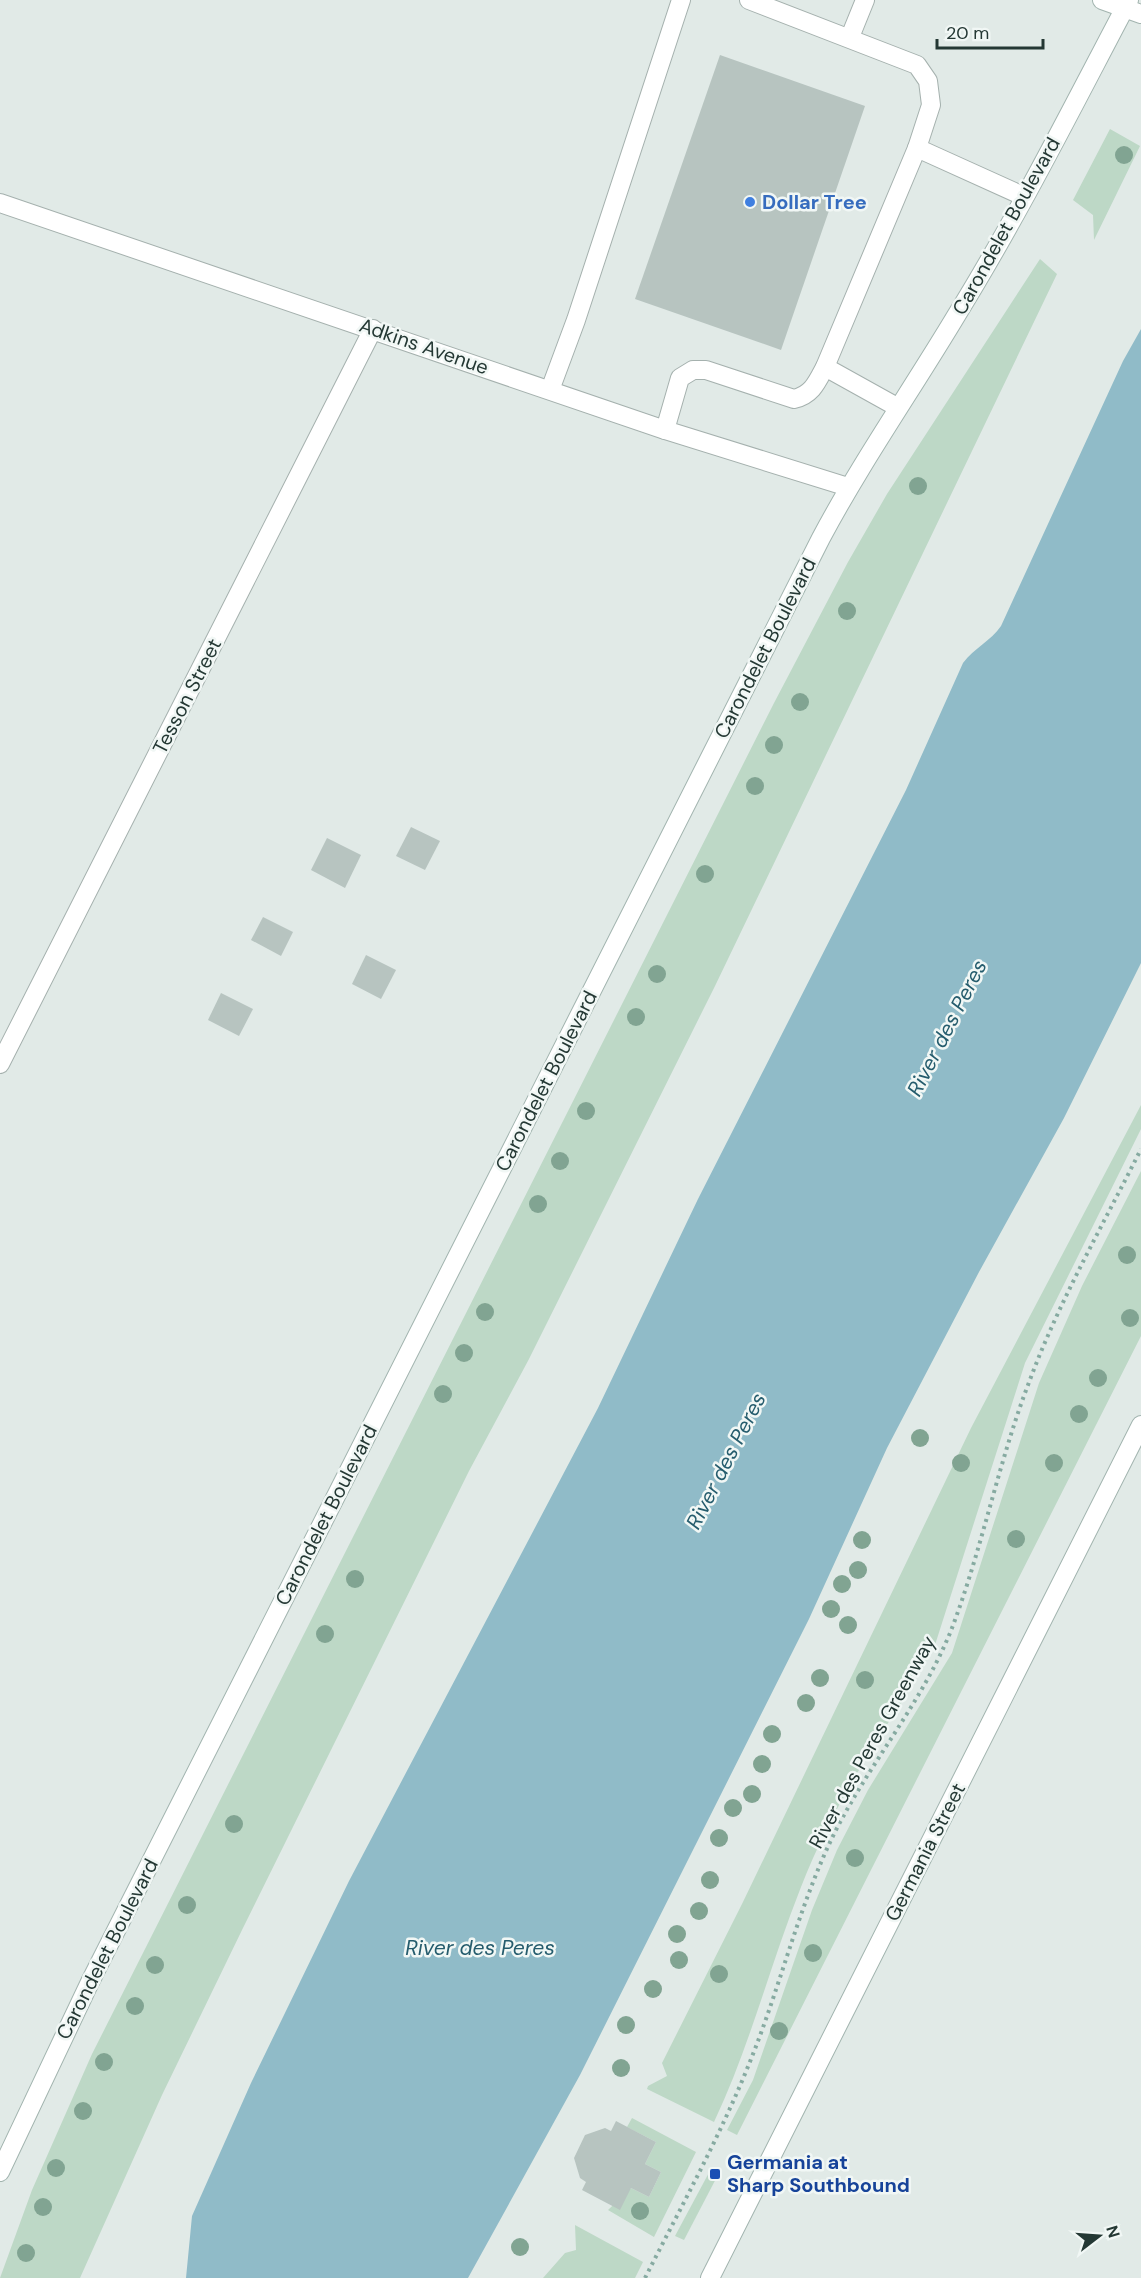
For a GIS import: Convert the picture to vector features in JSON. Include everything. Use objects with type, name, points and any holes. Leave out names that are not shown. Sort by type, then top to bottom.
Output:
[{"type":"main road","points":[[550,390],[576,320],[681,0]]},
{"type":"main road","points":[[665,430],[680,378],[693,370],[706,370],[794,399],[804,397],[812,391],[825,367],[917,148],[931,105],[928,81],[917,65],[850,37],[749,0]]},
{"type":"main road","points":[[850,37],[865,0]]},
{"type":"main road","points":[[1102,0],[1131,7]]},
{"type":"main road","name":"Carondelet Boulevard","points":[[0,2172],[39,2084],[111,1940],[848,487],[956,317],[1131,7]]},
{"type":"main road","points":[[917,148],[1023,196]]},
{"type":"main road","name":"Adkins Avenue","points":[[0,203],[373,328],[665,430],[848,487]]},
{"type":"main road","name":"Tesson Street","points":[[0,1064],[373,328]]},
{"type":"main road","points":[[825,367],[897,407]]},
{"type":"main road","name":"Germania Street","points":[[710,2278],[1141,1425]]},
{"type":"path","name":"River des Peres Greenway","points":[[645,2278],[745,2075],[832,1839],[866,1776],[938,1660],[966,1586],[1028,1385],[1052,1326],[1141,1149]]},
{"type":"green space","points":[[1110,129],[1140,146],[1094,240],[1093,215],[1073,200]]},
{"type":"green space","points":[[1040,259],[1057,274],[715,986],[529,1359],[469,1471],[242,1930],[162,2095],[80,2278],[0,2278],[32,2190],[92,2054],[774,703],[848,562],[887,494]]},
{"type":"green space","points":[[1141,1105],[1141,1129],[1025,1363],[935,1645],[921,1670],[916,1669],[909,1681],[913,1685],[851,1783],[824,1834],[801,1887],[749,2035],[714,2122],[647,2089],[648,2086],[667,2076],[662,2063],[742,1904],[971,1428]]},
{"type":"green space","points":[[1141,1171],[1141,1336],[737,2135],[727,2130],[753,2080],[812,1910],[837,1850],[868,1790],[952,1653],[1039,1383],[1082,1286]]},
{"type":"green space","points":[[632,2118],[696,2152],[654,2237],[608,2210],[631,2188],[649,2197],[661,2172],[645,2164],[656,2142],[627,2127]]},
{"type":"green space","points":[[712,2167],[720,2171],[684,2240],[675,2236]]},
{"type":"green space","points":[[575,2225],[643,2262],[635,2278],[543,2278],[565,2253],[576,2250]]},
{"type":"water","name":"River des Peres","points":[[1141,329],[1141,963],[1064,1118],[979,1272],[887,1448],[809,1619],[580,2075],[468,2278],[186,2278],[192,2216],[251,2083],[349,1881],[598,1408],[698,1199],[906,790],[963,663],[1001,626],[1123,361]]},
{"type":"building","name":"Dollar Tree","points":[[720,55],[865,106],[781,350],[635,299]]},
{"type":"building","points":[[411,827],[440,841],[425,870],[396,856]]},
{"type":"building","points":[[327,838],[361,855],[345,888],[311,870]]},
{"type":"building","points":[[263,917],[293,932],[281,956],[251,940]]},
{"type":"building","points":[[366,955],[396,970],[381,999],[352,984]]},
{"type":"building","points":[[221,993],[253,1009],[239,1036],[208,1020]]},
{"type":"building","points":[[616,2121],[656,2142],[645,2164],[661,2172],[649,2197],[631,2188],[620,2210],[582,2190],[586,2182],[580,2178],[574,2158],[585,2135],[605,2128],[611,2131]]},
{"type":"place","name":"Dollar Tree","points":[[750,202]]},
{"type":"place","name":"Germania at Sharp Southbound","points":[[715,2174]]}]
